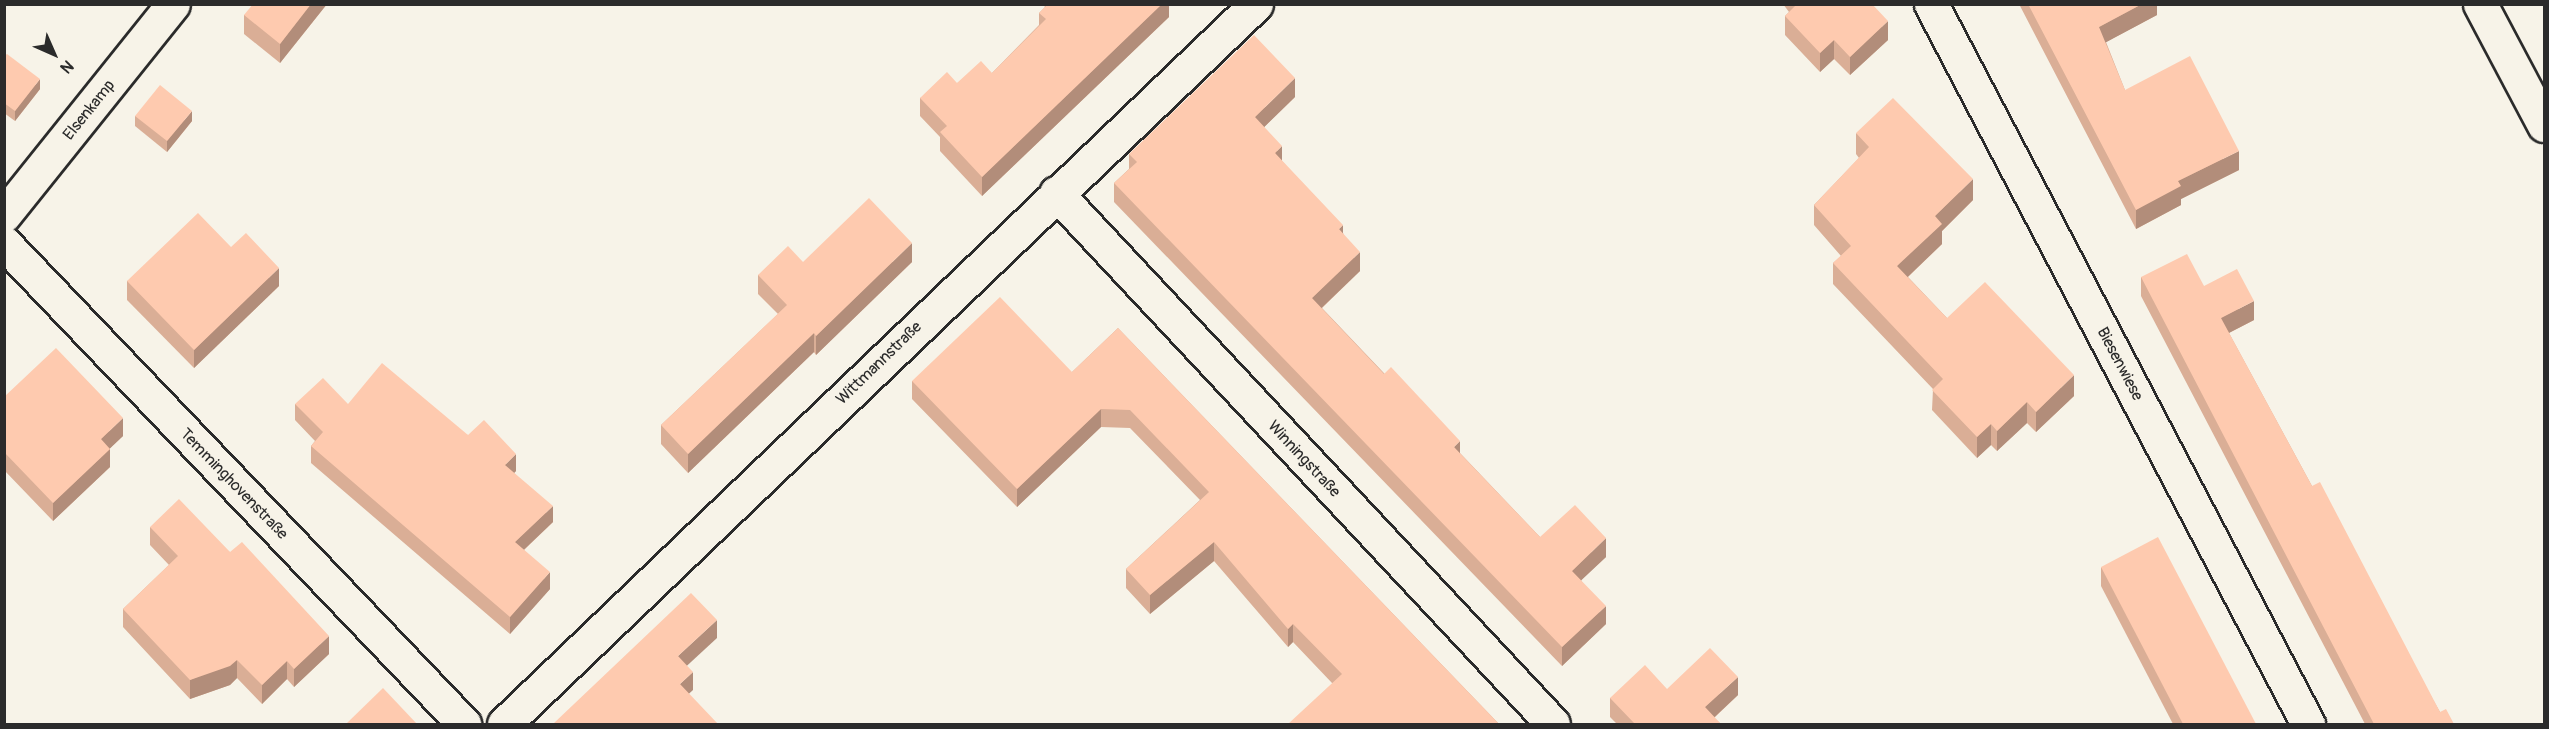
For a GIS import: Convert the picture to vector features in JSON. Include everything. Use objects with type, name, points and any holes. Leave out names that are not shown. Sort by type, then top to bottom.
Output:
[{"type":"main road","name":"Elsenkamp","points":[[4,215],[173,4]]},
{"type":"main road","name":"Wittmannstraße","points":[[504,724],[1256,4]]},
{"type":"main road","name":"Biesenwiese","points":[[1931,4],[2308,724]]},
{"type":"main road","points":[[2480,4],[2544,126]]},
{"type":"main road","name":"Winningstraße","points":[[1056,193],[1553,724]]},
{"type":"main road","name":"Temminghovenstraße","points":[[4,243],[464,724]]},
{"type":"building","points":[[253,4],[311,4],[280,44],[244,15]]},
{"type":"building","points":[[1048,4],[1162,4],[982,177],[940,132],[947,126],[920,98],[947,72],[957,83],[981,61],[992,73],[1046,19],[1039,13]]},
{"type":"building","points":[[1797,4],[1872,4],[1888,21],[1850,57],[1834,40],[1820,53],[1785,16]]},
{"type":"building","points":[[2028,4],[2142,4],[2099,27],[2125,90],[2190,56],[2239,151],[2178,181],[2181,186],[2136,210]]},
{"type":"building","points":[[1254,35],[1295,78],[1255,117],[1282,146],[1275,153],[1343,225],[1339,229],[1360,252],[1312,298],[1384,374],[1391,367],[1460,441],[1454,447],[1540,537],[1575,505],[1606,538],[1572,571],[1606,606],[1562,647],[1114,183],[1137,162],[1129,154]]},
{"type":"building","points":[[7,54],[40,79],[15,111],[4,103],[4,56]]},
{"type":"building","points":[[160,85],[192,111],[167,141],[135,116]]},
{"type":"building","points":[[1893,98],[1973,179],[1935,216],[1942,224],[1897,266],[1947,318],[1985,282],[2074,375],[2036,412],[2027,402],[1997,431],[1991,424],[1977,437],[1932,390],[1943,379],[1833,263],[1851,246],[1814,205],[1869,147],[1856,133]]},
{"type":"building","points":[[869,198],[912,243],[816,336],[814,333],[688,454],[661,425],[787,305],[758,275],[788,246],[803,262]]},
{"type":"building","points":[[198,213],[231,247],[246,233],[279,268],[194,350],[127,281]]},
{"type":"building","points":[[2187,254],[2204,286],[2237,269],[2254,301],[2221,318],[2312,486],[2320,482],[2440,712],[2446,709],[2454,724],[2374,724],[2141,277]]},
{"type":"building","points":[[1000,297],[1072,372],[1118,328],[1499,724],[1288,724],[1342,674],[1293,624],[1288,629],[1214,542],[1150,595],[1126,569],[1209,492],[1130,410],[1101,409],[1017,489],[912,381]]},
{"type":"building","points":[[56,348],[123,418],[101,439],[110,449],[53,503],[4,452],[4,397]]},
{"type":"building","points":[[382,363],[468,435],[484,420],[516,454],[505,465],[553,506],[515,542],[550,572],[510,617],[311,446],[323,432],[295,404],[323,378],[348,404]]},
{"type":"building","points":[[179,499],[230,552],[242,542],[329,636],[294,669],[287,661],[262,685],[237,660],[230,666],[190,680],[123,609],[178,556],[150,527]]},
{"type":"building","points":[[2158,537],[2256,724],[2183,724],[2101,567]]},
{"type":"building","points":[[691,593],[717,620],[678,656],[693,672],[680,684],[718,724],[554,723]]},
{"type":"building","points":[[1710,648],[1738,677],[1705,707],[1721,724],[1635,724],[1610,698],[1645,665],[1667,689]]},
{"type":"building","points":[[383,688],[417,724],[347,723]]}]
